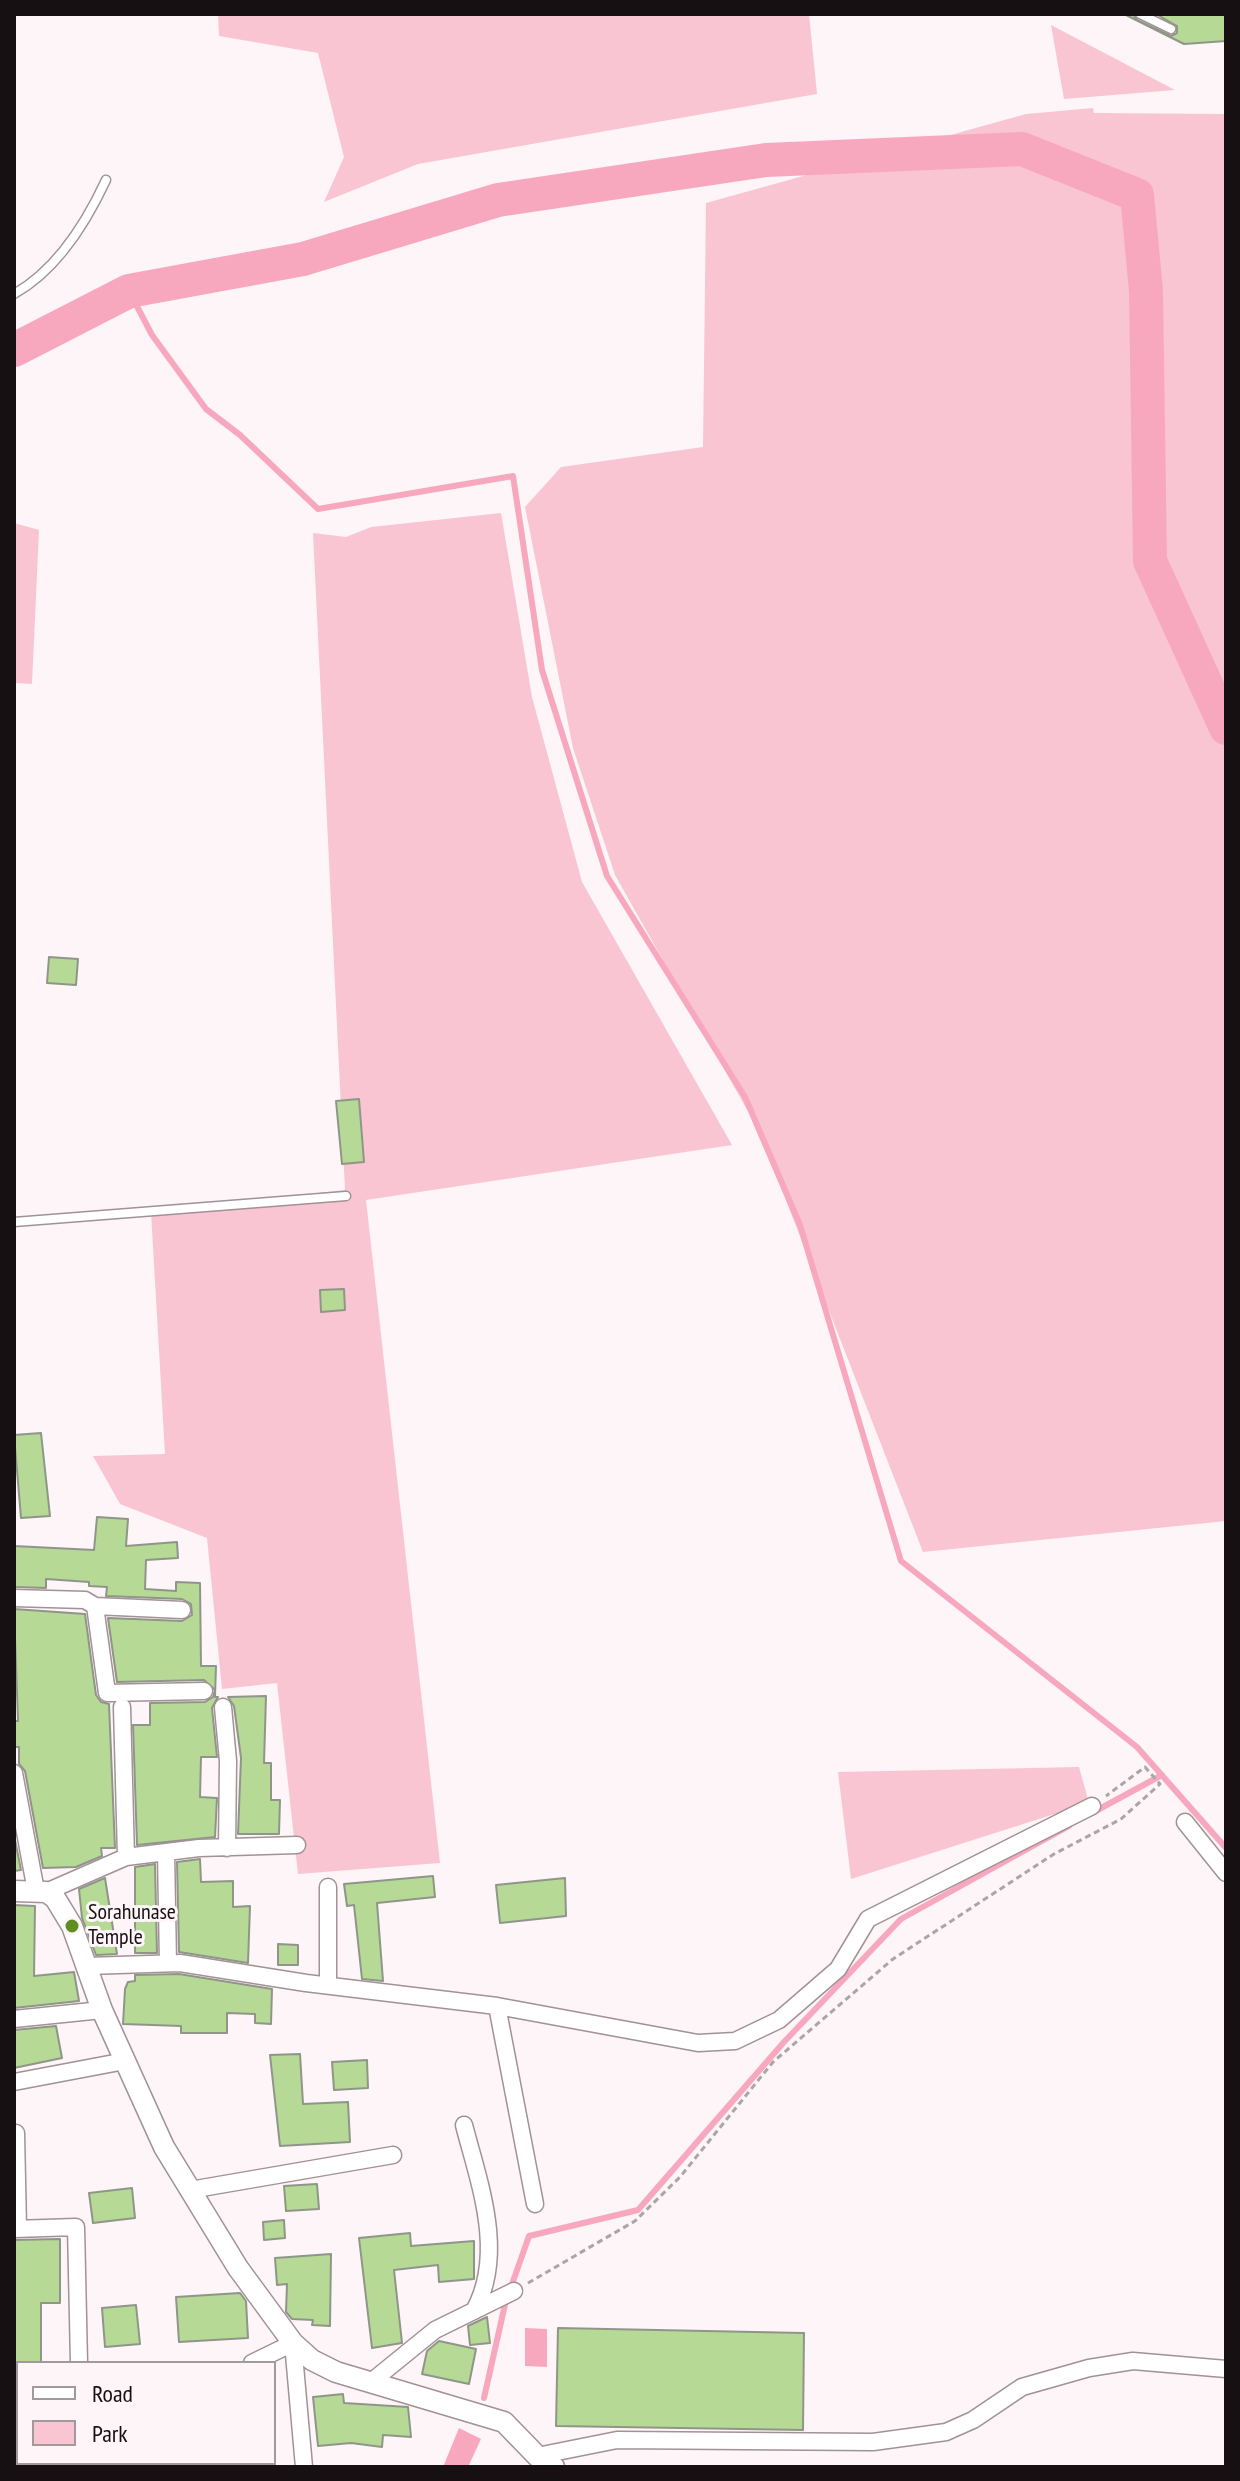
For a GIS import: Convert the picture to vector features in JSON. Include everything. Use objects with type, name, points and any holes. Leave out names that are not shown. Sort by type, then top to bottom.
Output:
[{"type":"street","points":[[14,1598],[85,1600],[95,1606],[182,1610]]},
{"type":"street","points":[[95,1606],[107,1693],[204,1691]]},
{"type":"street","points":[[122,1707],[126,1857]]},
{"type":"street","points":[[223,1707],[228,1761],[227,1848]]},
{"type":"street","points":[[14,1773],[41,1892]]},
{"type":"street","points":[[87,1966],[168,1963],[497,2006],[698,2043],[726,2043],[752,2035],[779,2020],[838,1969],[868,1919],[1092,1806]]},
{"type":"street","points":[[1185,1822],[1226,1873]]},
{"type":"street","points":[[41,1892],[126,1857],[297,1845]]},
{"type":"street","points":[[166,1853],[168,1963]]},
{"type":"street","points":[[328,1887],[328,1985]]},
{"type":"street","points":[[14,1891],[41,1892],[55,1898],[72,1926],[102,2010],[164,2147],[238,2268],[293,2343],[312,2360],[371,2382],[504,2422],[546,2462],[617,2440],[873,2442],[946,2432],[973,2420],[1022,2387],[1089,2368],[1133,2361],[1226,2369]]},
{"type":"street","points":[[497,2006],[535,2204]]},
{"type":"street","points":[[14,2019],[102,2010]]},
{"type":"street","points":[[14,2082],[125,2061]]},
{"type":"street","points":[[464,2125],[489,2237],[488,2273],[483,2295],[474,2311]]},
{"type":"street","points":[[16,2133],[16,2229],[76,2227],[79,2361]]},
{"type":"street","points":[[190,2190],[393,2155]]},
{"type":"street","points":[[371,2382],[435,2330],[506,2294]]},
{"type":"street","points":[[256,2361],[293,2343]]},
{"type":"street","points":[[293,2343],[304,2467]]},
{"type":"lane","points":[[1140,14],[1171,29]]},
{"type":"lane","points":[[14,294],[29,285],[86,224],[106,180]]},
{"type":"lane","points":[[14,1222],[346,1196]]},
{"type":"path","points":[[506,2294],[635,2221],[680,2177],[773,2062],[893,1959],[1054,1854],[1121,1819],[1160,1784],[1145,1767],[1092,1806]]},
{"type":"green space","points":[[218,14],[809,14],[817,94],[418,164],[324,202],[344,157],[318,53],[219,36]]},
{"type":"green space","points":[[1051,25],[1175,90],[1064,99]]},
{"type":"green space","points":[[1093,108],[1094,113],[1226,114],[1226,1521],[923,1552],[759,1131],[615,875],[573,748],[525,507],[561,467],[703,447],[706,203],[1026,114]]},
{"type":"green space","points":[[501,513],[532,697],[582,882],[732,1145],[366,1200],[440,1863],[298,1874],[277,1683],[222,1689],[207,1538],[120,1504],[93,1456],[165,1454],[151,1212],[345,1190],[313,533],[346,537],[371,527]]},
{"type":"green space","points":[[14,523],[39,530],[32,684],[14,683]]},
{"type":"green space","points":[[1079,1767],[1089,1803],[851,1879],[838,1772]]},
{"type":"shaded area","points":[[525,2328],[547,2329],[547,2367],[525,2366]]},
{"type":"shaded area","points":[[459,2428],[481,2439],[468,2467],[443,2467]]},
{"type":"building","points":[[1124,14],[1133,14],[1137,20],[1171,36],[1177,33],[1177,26],[1156,14],[1226,14],[1226,41],[1184,44]]},
{"type":"building","points":[[49,957],[78,959],[76,985],[47,983]]},
{"type":"building","points":[[359,1099],[364,1162],[342,1164],[336,1101]]},
{"type":"building","points":[[344,1289],[345,1310],[321,1312],[320,1290]]},
{"type":"building","points":[[41,1433],[50,1516],[21,1518],[14,1435]]},
{"type":"building","points":[[97,1517],[128,1519],[126,1546],[177,1542],[178,1558],[146,1560],[145,1589],[176,1591],[176,1582],[200,1583],[201,1666],[216,1666],[215,1697],[218,1697],[212,1708],[217,1757],[201,1757],[200,1797],[217,1798],[215,1837],[137,1845],[133,1725],[150,1725],[150,1703],[205,1702],[213,1697],[215,1690],[204,1680],[117,1682],[108,1618],[182,1621],[192,1615],[191,1604],[182,1599],[106,1596],[107,1587],[89,1586],[89,1582],[46,1579],[46,1588],[14,1587],[14,1546],[94,1550]]},
{"type":"building","points":[[14,1609],[85,1614],[96,1695],[101,1702],[109,1704],[115,1848],[101,1848],[102,1856],[76,1867],[43,1868],[25,1771],[19,1764],[19,1747],[14,1747],[14,1721],[18,1721]]},
{"type":"building","points":[[266,1696],[264,1763],[271,1763],[271,1800],[280,1800],[279,1834],[238,1834],[241,1758],[234,1706],[228,1697]]},
{"type":"building","points":[[14,1835],[21,1870],[14,1871]]},
{"type":"building","points":[[200,1859],[201,1882],[233,1881],[233,1907],[250,1906],[248,1963],[179,1952],[177,1862]]},
{"type":"building","points":[[155,1864],[157,1953],[135,1953],[135,1867]]},
{"type":"building","points":[[433,1876],[435,1897],[377,1903],[383,1981],[362,1979],[354,1905],[347,1906],[344,1884]]},
{"type":"building","points":[[105,1878],[117,1954],[96,1955],[82,1918],[79,1889]]},
{"type":"building","points":[[565,1878],[566,1916],[500,1923],[496,1885]]},
{"type":"building","points":[[14,1905],[35,1906],[34,1976],[74,1972],[79,2001],[14,2008]]},
{"type":"building","points":[[278,1944],[298,1945],[298,1965],[278,1965]]},
{"type":"building","points":[[179,1974],[272,1989],[271,2024],[255,2023],[255,2014],[227,2013],[227,2033],[181,2033],[181,2026],[123,2024],[125,1989],[128,1982],[135,1981],[135,1975]]},
{"type":"building","points":[[56,2026],[62,2058],[14,2068],[14,2030]]},
{"type":"building","points":[[300,2054],[303,2104],[348,2102],[350,2142],[280,2146],[270,2055]]},
{"type":"building","points":[[367,2060],[368,2088],[334,2090],[332,2062]]},
{"type":"building","points":[[317,2184],[319,2209],[286,2211],[284,2186]]},
{"type":"building","points":[[132,2188],[135,2218],[93,2223],[89,2193]]},
{"type":"building","points":[[284,2220],[285,2238],[264,2240],[263,2222]]},
{"type":"building","points":[[410,2233],[411,2246],[474,2241],[474,2279],[439,2282],[438,2265],[394,2270],[402,2343],[372,2348],[359,2238]]},
{"type":"building","points":[[60,2239],[60,2303],[41,2303],[41,2361],[14,2363],[14,2240]]},
{"type":"building","points":[[331,2254],[330,2326],[312,2325],[313,2320],[292,2319],[286,2312],[287,2284],[277,2285],[275,2258]]},
{"type":"building","points":[[240,2293],[246,2301],[248,2338],[179,2342],[176,2297]]},
{"type":"building","points":[[136,2305],[140,2344],[105,2347],[102,2308]]},
{"type":"building","points":[[487,2317],[490,2343],[470,2345],[468,2326]]},
{"type":"building","points":[[558,2328],[804,2333],[803,2430],[556,2426]]},
{"type":"building","points":[[439,2341],[476,2349],[469,2384],[422,2374],[427,2351]]},
{"type":"building","points":[[343,2394],[344,2403],[408,2407],[411,2437],[383,2435],[382,2447],[351,2443],[318,2446],[313,2397]]},
{"type":"waterway","points":[[14,350],[129,291],[303,259],[498,200],[766,160],[1022,149],[1137,195],[1146,291],[1150,561],[1226,728]]},
{"type":"waterway","points":[[129,291],[152,335],[206,409],[240,435],[318,509],[513,476],[542,670],[607,876],[745,1097],[800,1225],[901,1561],[1137,1747],[1226,1848]]},
{"type":"waterway","points":[[1092,1813],[1162,1775]]},
{"type":"waterway","points":[[510,2290],[529,2236],[638,2210],[784,2042],[901,1919],[1069,1826]]},
{"type":"waterway","points":[[484,2398],[506,2300]]},
{"type":"place","name":"Sorahunase Temple","points":[[72,1926]]}]
